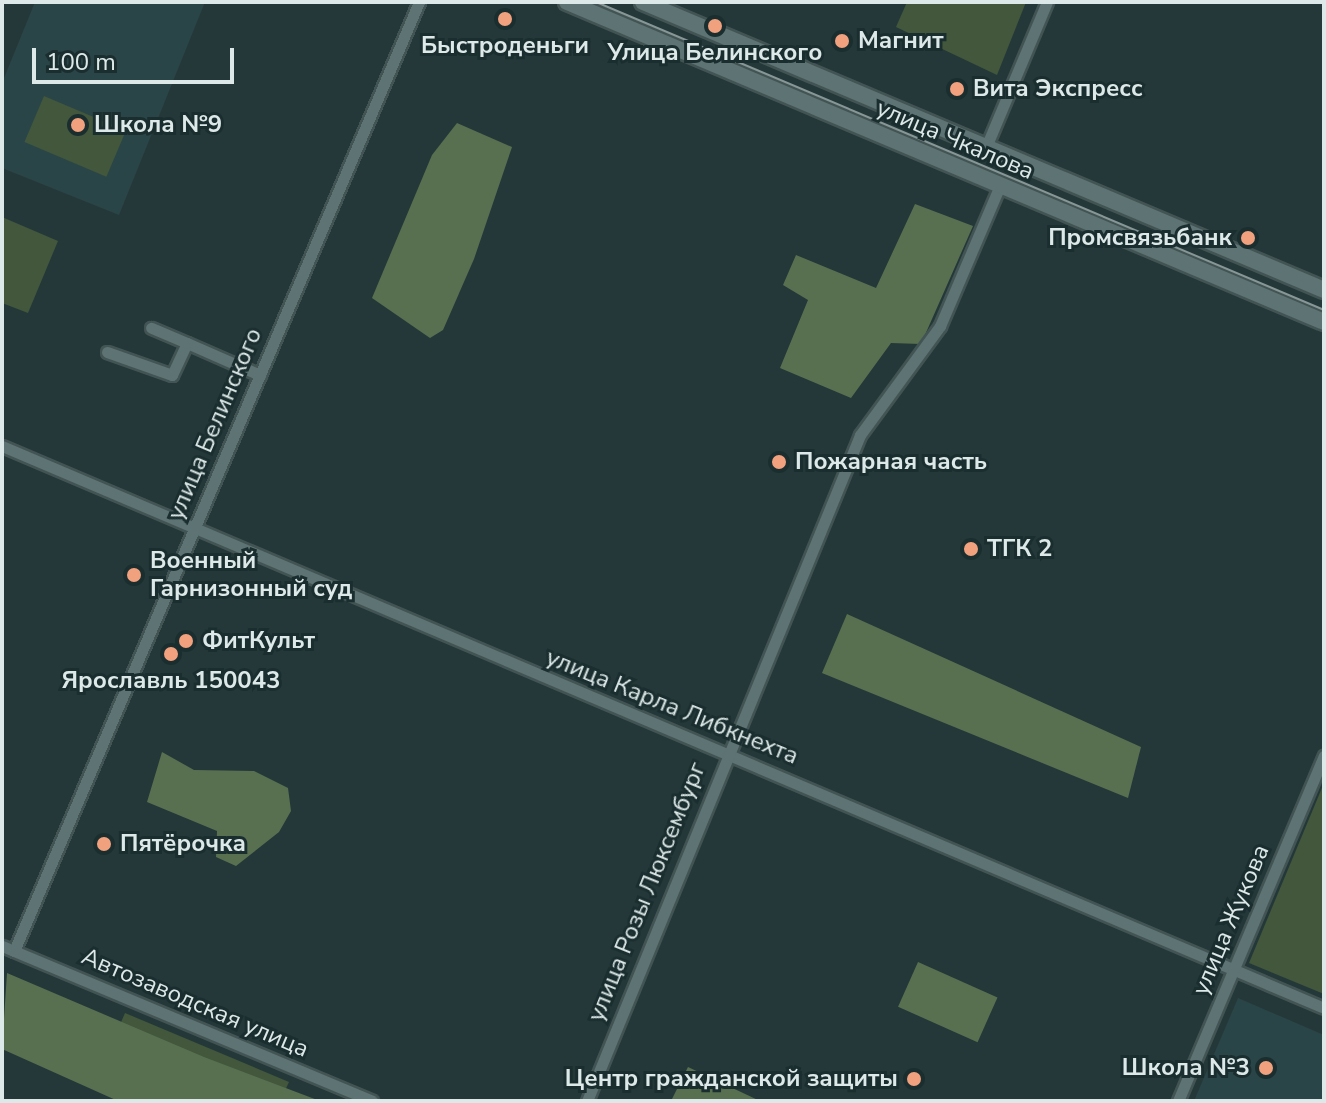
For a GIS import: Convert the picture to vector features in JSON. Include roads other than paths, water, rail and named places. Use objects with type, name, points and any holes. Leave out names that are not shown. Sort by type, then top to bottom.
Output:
[{"type":"main road","name":"улица Чкалова","points":[[567,2],[1324,322]]},
{"type":"main road","name":"улица Чкалова","points":[[643,2],[1324,290]]},
{"type":"street","name":"улица Белинского","points":[[14,951],[419,2]]},
{"type":"street","points":[[986,147],[1047,2]]},
{"type":"street","name":"улица Розы Люксембург","points":[[587,1101],[860,435],[940,326],[1000,185]]},
{"type":"street","points":[[151,328],[260,375]]},
{"type":"street","points":[[107,352],[172,375],[187,343]]},
{"type":"street","name":"улица Карла Либкнехта","points":[[2,446],[1324,1008]]},
{"type":"street","name":"улица Жукова","points":[[1178,1101],[1324,756]]},
{"type":"street","name":"Автозаводская улица","points":[[2,946],[372,1101]]},
{"type":"tram line","points":[[596,2],[1324,310]]},
{"type":"place","name":"Быстроденьги","points":[[505,19]]},
{"type":"place","name":"Улица Белинского","points":[[715,26]]},
{"type":"place","name":"Магнит","points":[[842,41]]},
{"type":"place","name":"Вита Экспресс","points":[[957,89]]},
{"type":"place","name":"Школа №9","points":[[78,125]]},
{"type":"place","name":"Промсвязьбанк","points":[[1248,238]]},
{"type":"place","name":"Пожарная часть","points":[[779,462]]},
{"type":"place","name":"ТГК 2","points":[[971,549]]},
{"type":"place","name":"Военный Гарнизонный суд","points":[[134,575]]},
{"type":"place","name":"ФитКульт","points":[[186,641]]},
{"type":"place","name":"Ярославль 150043","points":[[171,654]]},
{"type":"place","name":"Пятёрочка","points":[[104,844]]},
{"type":"place","name":"Школа №3","points":[[1266,1068]]},
{"type":"place","name":"Центр гражданской защиты","points":[[914,1079]]}]
